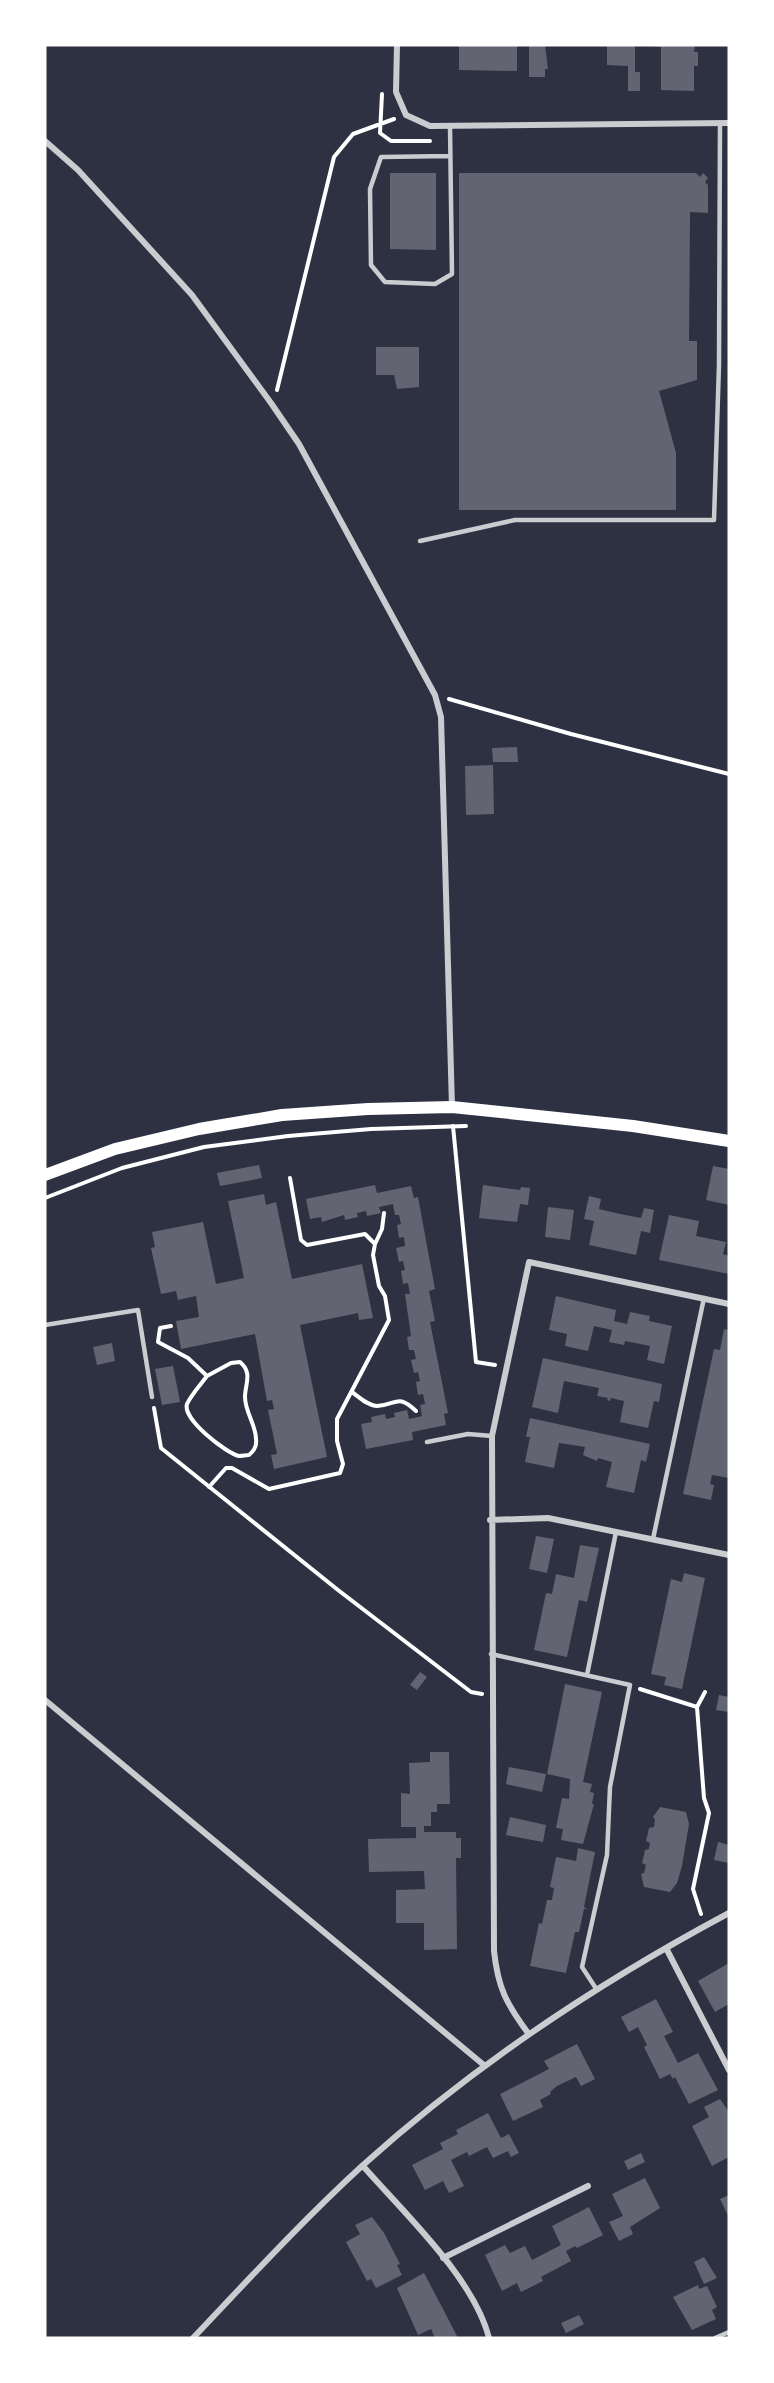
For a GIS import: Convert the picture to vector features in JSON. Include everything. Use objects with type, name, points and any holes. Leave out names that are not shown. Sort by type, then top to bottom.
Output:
[{"type":"main road","points":[[45,1175],[115,1149],[199,1129],[282,1115],[369,1108],[452,1107],[633,1126],[729,1141]]},
{"type":"street","points":[[397,45],[396,92],[406,115],[430,126],[729,123]]},
{"type":"street","points":[[45,141],[78,170],[192,296],[271,403],[299,444],[435,695],[441,717],[452,1107]]},
{"type":"street","points":[[528,2033],[511,2010],[497,1980],[490,1520],[492,1436],[529,1262],[729,1304]]},
{"type":"street","points":[[490,1520],[548,1518],[729,1555]]},
{"type":"street","points":[[45,1700],[485,2066]]},
{"type":"street","points":[[193,2338],[273,2253],[363,2166],[485,2066],[528,2033],[666,1948],[729,1913]]},
{"type":"street","points":[[666,1948],[729,2070]]},
{"type":"street","points":[[363,2166],[472,2296],[489,2338]]},
{"type":"street","points":[[442,2258],[588,2186]]},
{"type":"lane","points":[[420,541],[515,520],[714,520],[719,365],[720,123]]},
{"type":"lane","points":[[450,126],[452,274],[435,284],[385,282],[371,265],[370,189],[381,158],[450,156]]},
{"type":"lane","points":[[653,1539],[704,1298]]},
{"type":"lane","points":[[45,1326],[138,1310],[152,1397]]},
{"type":"lane","points":[[427,1442],[468,1434],[492,1436]]},
{"type":"lane","points":[[587,1675],[616,1532]]},
{"type":"lane","points":[[491,1654],[630,1685],[610,1786],[607,1855],[582,1967],[597,1990]]},
{"type":"lane","points":[[715,2338],[729,2332]]},
{"type":"path","points":[[271,403],[282,380],[334,157],[353,134],[406,115]]},
{"type":"path","points":[[435,695],[571,734],[729,774]]},
{"type":"path","points":[[452,1107],[476,1362],[506,1366]]},
{"type":"path","points":[[45,1198],[122,1168],[204,1147],[359,1130],[477,1125]]},
{"type":"path","points":[[290,1179],[301,1240],[307,1245],[365,1234],[375,1244]]},
{"type":"path","points":[[209,1487],[226,1467],[232,1468],[269,1489],[340,1473],[343,1464],[337,1442],[337,1419],[388,1320],[375,1265],[375,1244],[382,1229],[384,1213]]},
{"type":"path","points":[[171,1326],[160,1328],[158,1342],[188,1358],[207,1376]]},
{"type":"path","points":[[240,1362],[245,1366],[248,1374],[245,1398],[257,1436],[256,1445],[249,1455],[240,1456],[232,1452],[194,1425],[187,1404],[207,1376],[231,1363],[240,1362]]},
{"type":"path","points":[[352,1392],[376,1406],[398,1400],[416,1411]]},
{"type":"path","points":[[152,1397],[161,1448],[471,1692],[492,1696]]},
{"type":"path","points":[[630,1685],[697,1707]]},
{"type":"path","points":[[705,1692],[697,1707],[704,1798],[709,1813],[693,1889],[707,1925]]},
{"type":"building","points":[[459,45],[517,45],[517,71],[459,70]]},
{"type":"building","points":[[529,45],[545,45],[548,69],[545,69],[545,77],[529,77]]},
{"type":"building","points":[[607,45],[635,45],[635,72],[640,72],[640,91],[628,91],[628,66],[607,65]]},
{"type":"building","points":[[644,45],[695,45],[694,52],[698,52],[698,66],[694,66],[694,91],[661,90],[661,47]]},
{"type":"building","points":[[390,173],[436,173],[436,250],[390,249]]},
{"type":"building","points":[[459,173],[696,173],[700,177],[703,173],[708,178],[705,182],[708,185],[708,213],[690,212],[689,341],[697,341],[697,380],[659,391],[676,453],[676,510],[459,510]]},
{"type":"building","points":[[376,347],[419,347],[419,387],[397,389],[394,375],[376,375]]},
{"type":"building","points":[[517,747],[518,762],[493,762],[492,748]]},
{"type":"building","points":[[493,765],[494,814],[466,815],[465,766]]},
{"type":"building","points":[[259,1165],[262,1178],[220,1186],[217,1173]]},
{"type":"building","points":[[713,1166],[729,1169],[729,1205],[706,1200]]},
{"type":"building","points":[[375,1185],[377,1193],[411,1186],[414,1198],[418,1197],[435,1289],[429,1291],[435,1321],[430,1322],[448,1413],[444,1414],[446,1425],[412,1432],[413,1440],[366,1449],[361,1424],[372,1422],[371,1417],[385,1414],[386,1419],[395,1417],[394,1413],[407,1410],[409,1419],[422,1416],[420,1405],[425,1404],[423,1394],[418,1395],[416,1382],[420,1381],[418,1372],[414,1373],[411,1360],[416,1359],[414,1350],[409,1350],[407,1337],[411,1336],[405,1294],[410,1294],[408,1283],[403,1284],[401,1271],[405,1270],[403,1261],[399,1262],[396,1248],[405,1246],[404,1237],[399,1238],[397,1225],[401,1224],[399,1215],[395,1215],[393,1204],[379,1207],[381,1213],[367,1216],[366,1211],[357,1213],[358,1217],[345,1220],[344,1215],[322,1222],[321,1217],[310,1219],[306,1199]]},
{"type":"building","points":[[483,1185],[520,1190],[521,1187],[530,1188],[528,1205],[520,1204],[517,1222],[479,1218]]},
{"type":"building","points":[[264,1194],[266,1205],[276,1202],[292,1279],[362,1264],[373,1318],[359,1320],[358,1313],[300,1325],[327,1457],[274,1469],[271,1455],[277,1454],[268,1410],[274,1409],[272,1400],[267,1401],[255,1334],[181,1349],[176,1321],[199,1317],[196,1296],[178,1300],[176,1291],[161,1294],[151,1248],[155,1247],[152,1232],[203,1222],[216,1284],[244,1278],[228,1201]]},
{"type":"building","points":[[589,1196],[601,1199],[599,1209],[620,1214],[641,1218],[644,1208],[654,1210],[650,1233],[641,1231],[636,1255],[589,1245],[594,1221],[584,1219]]},
{"type":"building","points":[[548,1207],[574,1210],[570,1240],[545,1237]]},
{"type":"building","points":[[669,1215],[699,1221],[696,1236],[726,1242],[723,1254],[729,1256],[729,1274],[659,1260]]},
{"type":"building","points":[[556,1296],[616,1310],[614,1321],[627,1324],[630,1312],[650,1316],[649,1321],[672,1326],[664,1364],[647,1360],[650,1346],[625,1341],[624,1345],[609,1342],[612,1330],[594,1326],[588,1351],[565,1346],[567,1334],[549,1330]]},
{"type":"building","points":[[724,1329],[729,1330],[729,1478],[712,1475],[710,1484],[714,1485],[711,1500],[683,1494],[714,1349],[720,1350]]},
{"type":"building","points":[[112,1343],[115,1361],[97,1365],[93,1347]]},
{"type":"building","points":[[543,1358],[662,1384],[659,1402],[654,1401],[648,1428],[620,1422],[624,1401],[611,1398],[610,1401],[607,1400],[608,1398],[597,1396],[599,1388],[564,1381],[558,1413],[532,1407]]},
{"type":"building","points":[[173,1366],[180,1402],[162,1405],[155,1369]]},
{"type":"building","points":[[530,1418],[650,1444],[646,1462],[641,1460],[634,1493],[606,1487],[612,1462],[598,1458],[597,1461],[583,1455],[585,1447],[559,1443],[554,1468],[525,1462],[530,1437],[526,1437]]},
{"type":"building","points":[[536,1536],[554,1539],[547,1573],[529,1569]]},
{"type":"building","points":[[580,1545],[599,1548],[587,1602],[579,1600],[567,1657],[534,1650],[546,1593],[552,1594],[556,1574],[574,1578]]},
{"type":"building","points":[[684,1573],[705,1578],[682,1689],[664,1685],[666,1677],[651,1674],[671,1579],[682,1582]]},
{"type":"building","points":[[420,1672],[427,1677],[417,1690],[410,1685]]},
{"type":"building","points":[[565,1684],[602,1692],[583,1782],[592,1784],[590,1792],[594,1793],[592,1804],[594,1804],[583,1844],[561,1840],[563,1829],[556,1828],[562,1798],[569,1799],[570,1779],[547,1774]]},
{"type":"building","points":[[719,1695],[729,1697],[729,1712],[716,1710]]},
{"type":"building","points":[[430,1752],[449,1752],[450,1804],[437,1804],[437,1812],[431,1812],[431,1826],[424,1826],[424,1832],[456,1832],[456,1838],[461,1838],[461,1858],[456,1858],[457,1949],[424,1950],[424,1923],[396,1923],[396,1890],[425,1889],[424,1871],[369,1872],[368,1839],[416,1838],[416,1827],[401,1827],[401,1793],[410,1794],[409,1763],[430,1762]]},
{"type":"building","points":[[509,1767],[546,1774],[542,1792],[506,1784]]},
{"type":"building","points":[[660,1807],[686,1812],[689,1824],[682,1866],[677,1883],[670,1892],[644,1887],[641,1874],[644,1873],[646,1865],[642,1863],[645,1850],[649,1849],[650,1843],[646,1841],[649,1828],[654,1827],[653,1817]]},
{"type":"building","points":[[510,1817],[546,1825],[543,1842],[506,1835]]},
{"type":"building","points":[[718,1842],[729,1845],[729,1863],[714,1860]]},
{"type":"building","points":[[578,1848],[595,1852],[584,1907],[587,1909],[584,1909],[579,1932],[575,1932],[566,1973],[530,1966],[539,1923],[542,1924],[547,1900],[552,1900],[554,1888],[550,1887],[556,1857],[576,1861]]},
{"type":"building","points":[[729,1963],[729,2004],[715,2012],[698,1981]]},
{"type":"building","points":[[656,1999],[673,2032],[664,2036],[678,2063],[698,2053],[718,2090],[689,2104],[675,2077],[673,2079],[670,2074],[660,2079],[644,2047],[647,2045],[638,2027],[629,2032],[621,2017]]},
{"type":"building","points":[[577,2044],[595,2079],[581,2086],[576,2077],[557,2086],[550,2092],[551,2094],[540,2100],[543,2107],[513,2121],[500,2094],[549,2069],[544,2061]]},
{"type":"building","points":[[720,2099],[729,2112],[729,2157],[712,2166],[692,2126],[709,2117],[704,2107]]},
{"type":"building","points":[[488,2113],[501,2138],[509,2134],[519,2153],[511,2157],[508,2151],[493,2158],[487,2147],[469,2156],[467,2152],[451,2160],[464,2186],[449,2193],[443,2181],[425,2190],[412,2165],[443,2149],[440,2143],[458,2134],[456,2130]]},
{"type":"building","points":[[641,2153],[645,2162],[628,2170],[624,2161]]},
{"type":"building","points":[[645,2178],[660,2208],[630,2227],[633,2234],[619,2241],[609,2222],[623,2216],[612,2194]]},
{"type":"building","points":[[729,2195],[729,2218],[720,2199]]},
{"type":"building","points":[[589,2207],[603,2235],[566,2251],[571,2261],[541,2277],[543,2281],[521,2292],[517,2283],[502,2291],[485,2255],[505,2245],[510,2253],[525,2246],[532,2260],[561,2245],[552,2226]]},
{"type":"building","points":[[372,2217],[384,2233],[400,2264],[397,2265],[402,2275],[376,2288],[371,2279],[367,2281],[346,2242],[360,2234],[355,2225]]},
{"type":"building","points":[[704,2257],[717,2278],[704,2284],[694,2262]]},
{"type":"building","points":[[424,2273],[458,2338],[435,2338],[431,2329],[418,2335],[397,2288]]},
{"type":"building","points":[[698,2285],[699,2289],[707,2286],[717,2307],[712,2310],[716,2319],[692,2330],[673,2297]]},
{"type":"building","points":[[579,2315],[584,2324],[566,2333],[561,2323]]}]
